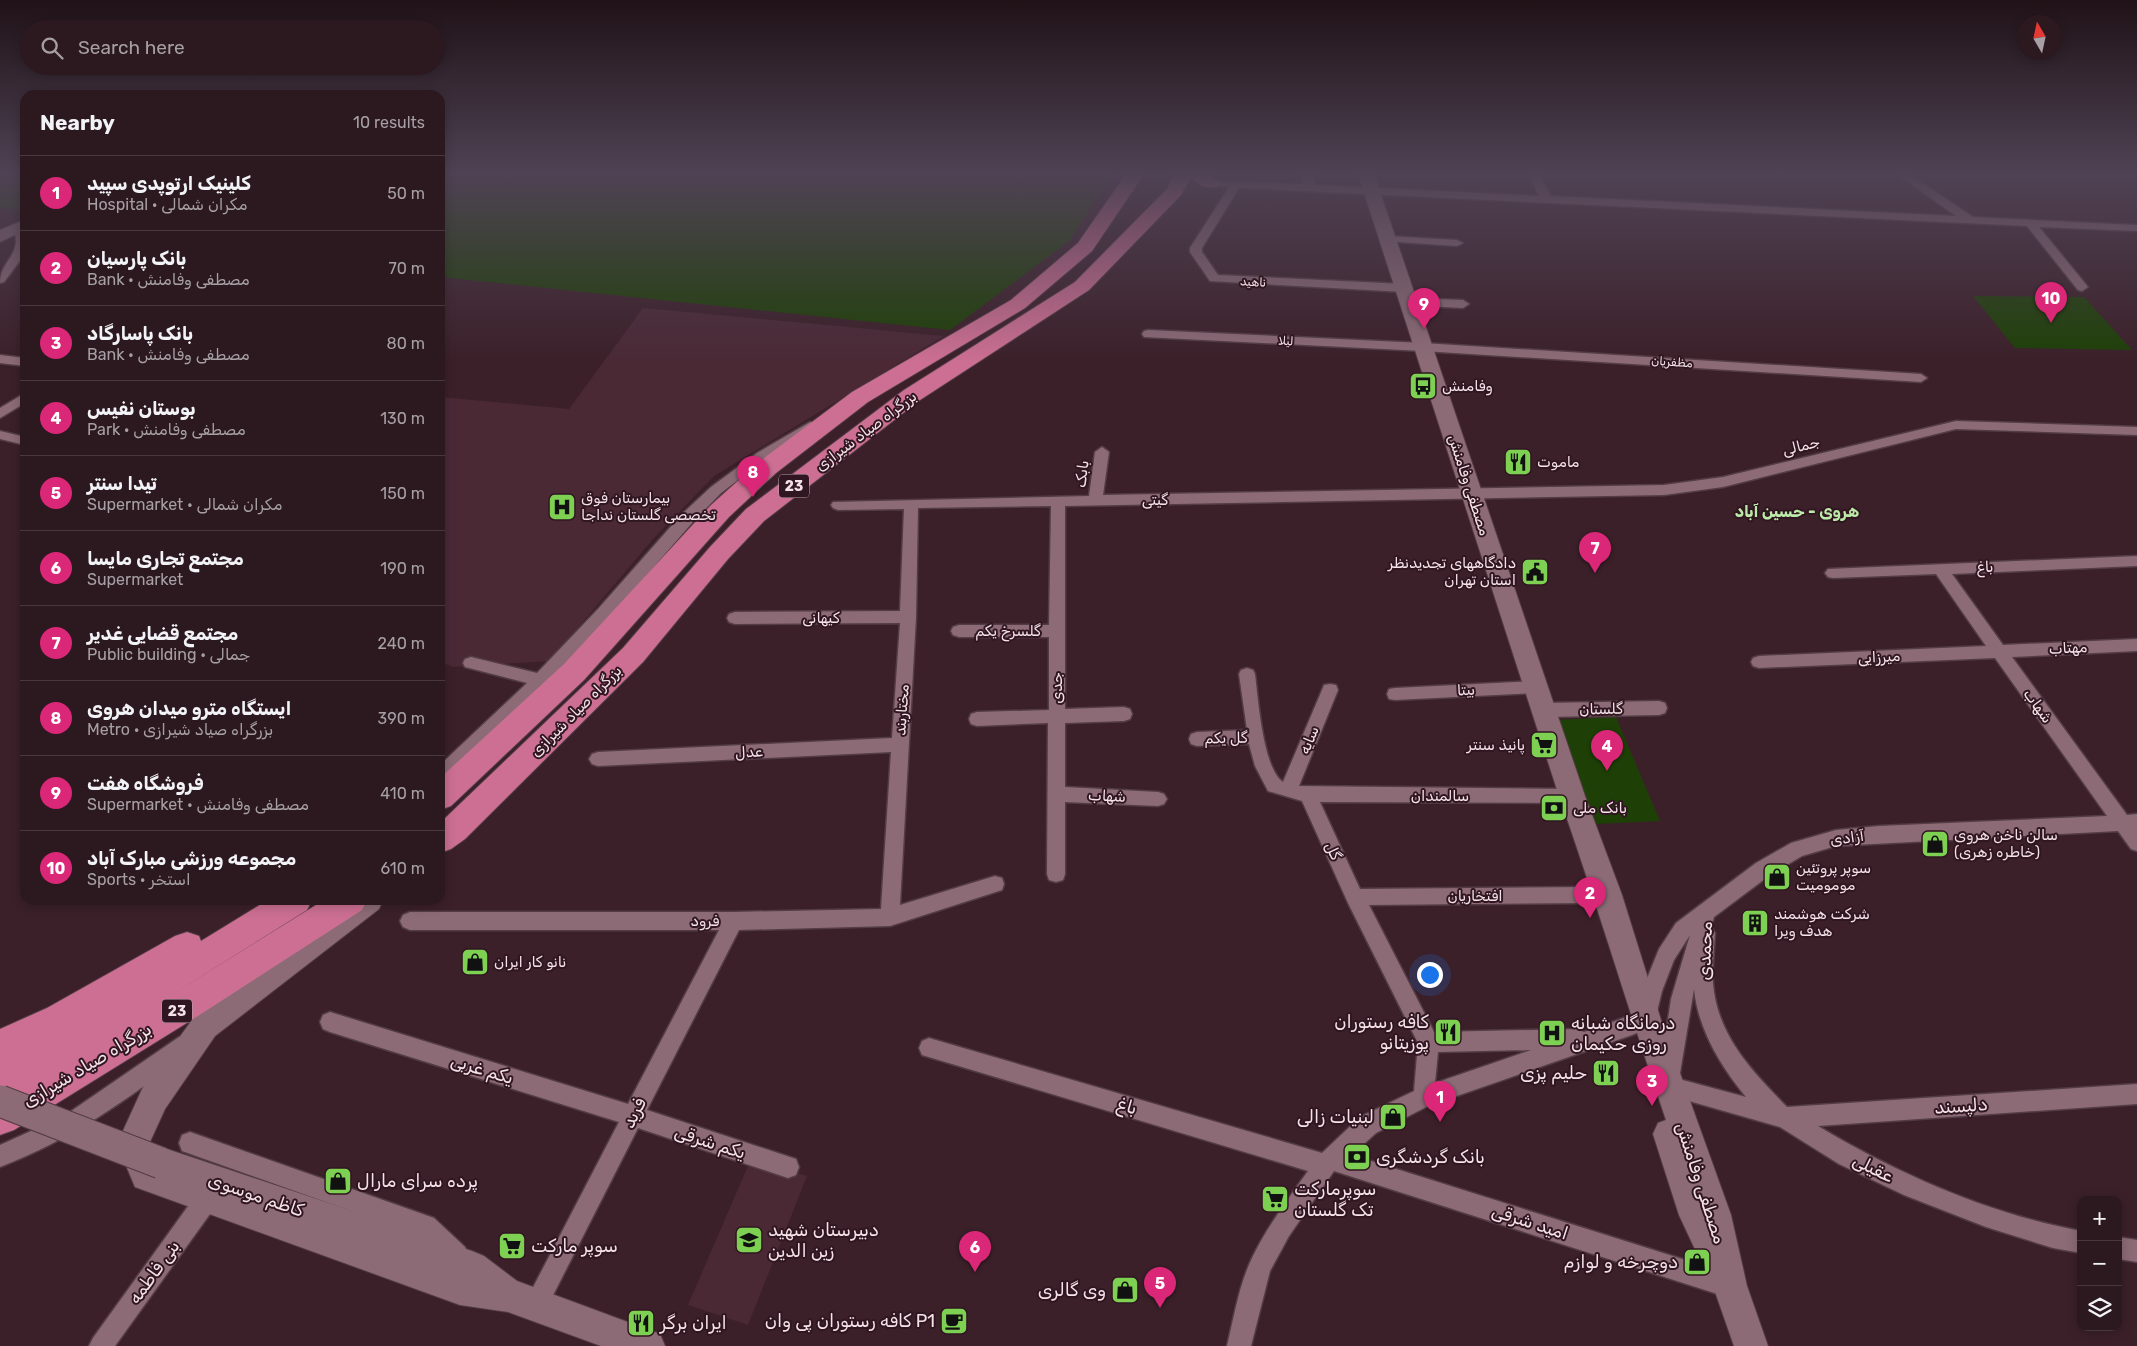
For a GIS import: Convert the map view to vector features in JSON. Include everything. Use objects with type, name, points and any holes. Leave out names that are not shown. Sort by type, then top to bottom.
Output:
[{"type":"highway","name":"بزرگراه صیاد شیرازی","points":[[445,792],[574,672],[720,511],[768,467],[860,397],[1018,304],[1096,237]]},
{"type":"highway","name":"بزرگراه صیاد شیرازی","points":[[445,837],[633,655],[719,553],[755,515],[868,427],[912,396],[1082,286],[1131,237]]},
{"type":"highway","points":[[0,1046],[58,1020],[190,945],[277,905]]},
{"type":"highway","name":"بزرگراه صیاد شیرازی","points":[[0,1079],[91,1026],[288,905]]},
{"type":"highway","name":"بزرگراه صیاد شیرازی","points":[[0,1117],[186,1006],[343,905]]},
{"type":"main road","name":"مصطفی وفامنش","points":[[1386,237],[1543,710],[1608,896],[1626,955],[1639,1023],[1668,1086],[1714,1216],[1730,1286],[1751,1346]]},
{"type":"main road","name":"مصطفی وفامنش","points":[[1572,796],[1594,895],[1639,1023],[1695,1215],[1730,1286]]},
{"type":"main road","points":[[154,1170],[133,1144],[154,1098],[205,1026],[317,943],[363,905]]},
{"type":"main road","name":"کاظم موسوی","points":[[0,1101],[154,1170],[207,1199],[460,1288],[522,1300],[643,1345]]},
{"type":"main road","name":"کاظم موسوی","points":[[154,1170],[472,1268],[522,1300]]},
{"type":"street","name":"ناهید","points":[[1203,237],[1196,248],[1196,252],[1211,276],[1219,280],[1406,295]]},
{"type":"street","points":[[2041,237],[2082,287]]},
{"type":"street","points":[[1387,240],[1457,243]]},
{"type":"street","points":[[0,279],[19,258],[20,254]]},
{"type":"street","points":[[1406,295],[1463,304]]},
{"type":"street","name":"لیلا","points":[[1148,334],[1423,347]]},
{"type":"street","name":"مظفریان","points":[[1423,347],[1921,378]]},
{"type":"street","points":[[0,359],[20,361]]},
{"type":"street","points":[[445,771],[541,680],[606,611],[683,523],[718,489],[774,447],[860,397]]},
{"type":"street","points":[[0,414],[20,400]]},
{"type":"street","name":"جمالی","points":[[1472,495],[1664,490],[1723,482],[1956,425],[2137,431]]},
{"type":"street","points":[[0,436],[20,440]]},
{"type":"street","name":"بابک","points":[[1095,501],[1102,452]]},
{"type":"street","name":"گیتی","points":[[838,505],[1472,495]]},
{"type":"street","name":"جدی","points":[[1056,874],[1058,502]]},
{"type":"street","name":"مختاربند","points":[[890,917],[908,617],[911,504]]},
{"type":"street","name":"باغ","points":[[1833,573],[2137,561]]},
{"type":"street","name":"شهاب","points":[[1940,569],[2130,822],[2137,842]]},
{"type":"street","name":"کیهانی","points":[[735,618],[908,617]]},
{"type":"street","name":"گلسرخ یکم","points":[[959,630],[1058,631]]},
{"type":"street","name":"مهتاب","points":[[2000,651],[2137,645]]},
{"type":"street","name":"میرزایی","points":[[1760,662],[2000,651]]},
{"type":"street","points":[[471,664],[541,680]]},
{"type":"street","points":[[1247,674],[1256,737],[1269,781],[1280,789],[1308,795]]},
{"type":"street","name":"بیتا","points":[[1395,694],[1536,687]]},
{"type":"street","name":"سایه","points":[[1288,791],[1330,690]]},
{"type":"street","name":"گلستان","points":[[1543,710],[1659,708]]},
{"type":"street","points":[[977,719],[1124,714]]},
{"type":"street","name":"گل یکم","points":[[1197,739],[1256,737]]},
{"type":"street","name":"عدل","points":[[598,759],[900,745]]},
{"type":"street","name":"شهاب","points":[[1056,794],[1158,798]]},
{"type":"street","name":"سالمندان","points":[[1308,795],[1572,796]]},
{"type":"street","name":"گل","points":[[1308,795],[1355,897],[1428,1042]]},
{"type":"street","name":"آزادی","points":[[1639,1023],[1666,955],[1683,929],[1762,869],[1797,849],[1836,838],[2130,822]]},
{"type":"street","name":"فرود","points":[[410,921],[733,922],[890,917],[994,884]]},
{"type":"street","name":"افتخاریان","points":[[1355,897],[1594,895]]},
{"type":"street","name":"محمدی","points":[[1668,1086],[1680,999],[1707,910]]},
{"type":"street","name":"محمدی","points":[[1707,910],[1702,974],[1705,1001],[1713,1025],[1741,1072],[1761,1099],[1784,1118]]},
{"type":"street","name":"فرید","points":[[522,1300],[633,1116],[733,922]]},
{"type":"street","points":[[1626,955],[1639,978],[1652,991]]},
{"type":"street","name":"یکم غربی","points":[[330,1022],[633,1116]]},
{"type":"street","points":[[1239,1346],[1249,1301],[1260,1266],[1281,1228],[1328,1162],[1368,1125],[1424,1097],[1639,1023]]},
{"type":"street","points":[[0,1156],[68,1125],[136,1082],[205,1026]]},
{"type":"street","points":[[1424,1097],[1428,1042],[1594,1039]]},
{"type":"street","name":"باغ","points":[[929,1048],[1328,1162]]},
{"type":"street","name":"عقیلی","points":[[1668,1086],[1784,1118],[1847,1156],[1912,1187],[1986,1216],[2053,1237],[2077,1241]]},
{"type":"street","name":"دلپسند","points":[[1784,1118],[2137,1094]]},
{"type":"street","name":"یکم شرقی","points":[[633,1116],[788,1168]]},
{"type":"street","points":[[190,1143],[426,1226],[472,1268]]},
{"type":"street","name":"امید شرقی","points":[[1328,1162],[1730,1286]]},
{"type":"street","name":"بنی فاطمه","points":[[101,1346],[207,1199]]},
{"type":"street","points":[[2122,1249],[2137,1251]]},
{"type":"shaded area","name":"بیمارستان فوق تخصصی گلستان نداجا","points":[[643,308],[944,336],[714,476],[653,539],[550,661],[453,667],[445,664],[445,397],[569,409]]},
{"type":"shaded area","name":"دبیرستان شهید زین الدین","points":[[751,1159],[807,1176],[748,1325],[688,1305]]},
{"type":"green space","points":[[445,237],[1072,237],[1069,241],[950,330],[445,278]]},
{"type":"green space","points":[[1973,296],[2084,297],[2132,350],[2015,348]]},
{"type":"green space","points":[[1616,717],[1660,821],[1596,824],[1556,720]]},
{"type":"place","name":"مجموعه ورزشی مبارک آباد","points":[[2051,323]]},
{"type":"place","name":"فروشگاه هفت","points":[[1424,329]]},
{"type":"place","name":"وفامنش","points":[[1423,386]]},
{"type":"place","name":"ماموت","points":[[1518,462]]},
{"type":"place","name":"ایستگاه مترو میدان هروی","points":[[753,497]]},
{"type":"place","name":"بیمارستان فوق تخصصی گلستان نداجا","points":[[562,507]]},
{"type":"place","name":"دادگاههای تجدیدنظر استان تهران","points":[[1535,572]]},
{"type":"place","name":"مجتمع قضایی غدیر","points":[[1595,573]]},
{"type":"place","name":"پانیذ سنتر","points":[[1544,745]]},
{"type":"place","name":"بوستان نفیس","points":[[1607,771]]},
{"type":"place","name":"بانک ملی","points":[[1554,808]]},
{"type":"place","name":"سالن ناخن هروی (خاطره زهری)","points":[[1935,844]]},
{"type":"place","name":"سوپر پروتئین مومومیت","points":[[1777,877]]},
{"type":"place","name":"بانک پارسیان","points":[[1590,918]]},
{"type":"place","name":"شرکت هوشمند هدف ویرا","points":[[1755,923]]},
{"type":"place","name":"نانو کار ایران","points":[[475,962]]},
{"type":"place","name":"کافه رستوران پوزیتانو","points":[[1448,1032]]},
{"type":"place","name":"درمانگاه شبانه روزی حکیمان","points":[[1552,1033]]},
{"type":"place","name":"حلیم پزی","points":[[1606,1073]]},
{"type":"place","name":"بانک پاسارگاد","points":[[1652,1106]]},
{"type":"place","name":"لبنیات زالی","points":[[1393,1117]]},
{"type":"place","name":"کلینیک ارتوپدی سپید","points":[[1440,1122]]},
{"type":"place","name":"بانک گردشگری","points":[[1357,1157]]},
{"type":"place","name":"پرده سرای مارال","points":[[338,1181]]},
{"type":"place","name":"سوپرمارکت تک گلستان","points":[[1275,1199]]},
{"type":"place","name":"دبیرستان شهید زین الدین","points":[[749,1240]]},
{"type":"place","name":"سوپر مارکت","points":[[512,1246]]},
{"type":"place","name":"دوچرخه و لوازم","points":[[1697,1262]]},
{"type":"place","name":"مجتمع تجاری مايسا","points":[[975,1272]]},
{"type":"place","name":"وی گالری","points":[[1125,1290]]},
{"type":"place","name":"تیدا سنتر","points":[[1160,1308]]},
{"type":"place","name":"کافه رستوران پی وان P1","points":[[954,1321]]},
{"type":"place","name":"ایران برگر","points":[[641,1323]]},
{"type":"district","name":"هروی - حسین آباد","points":[[1797,511]]}]
